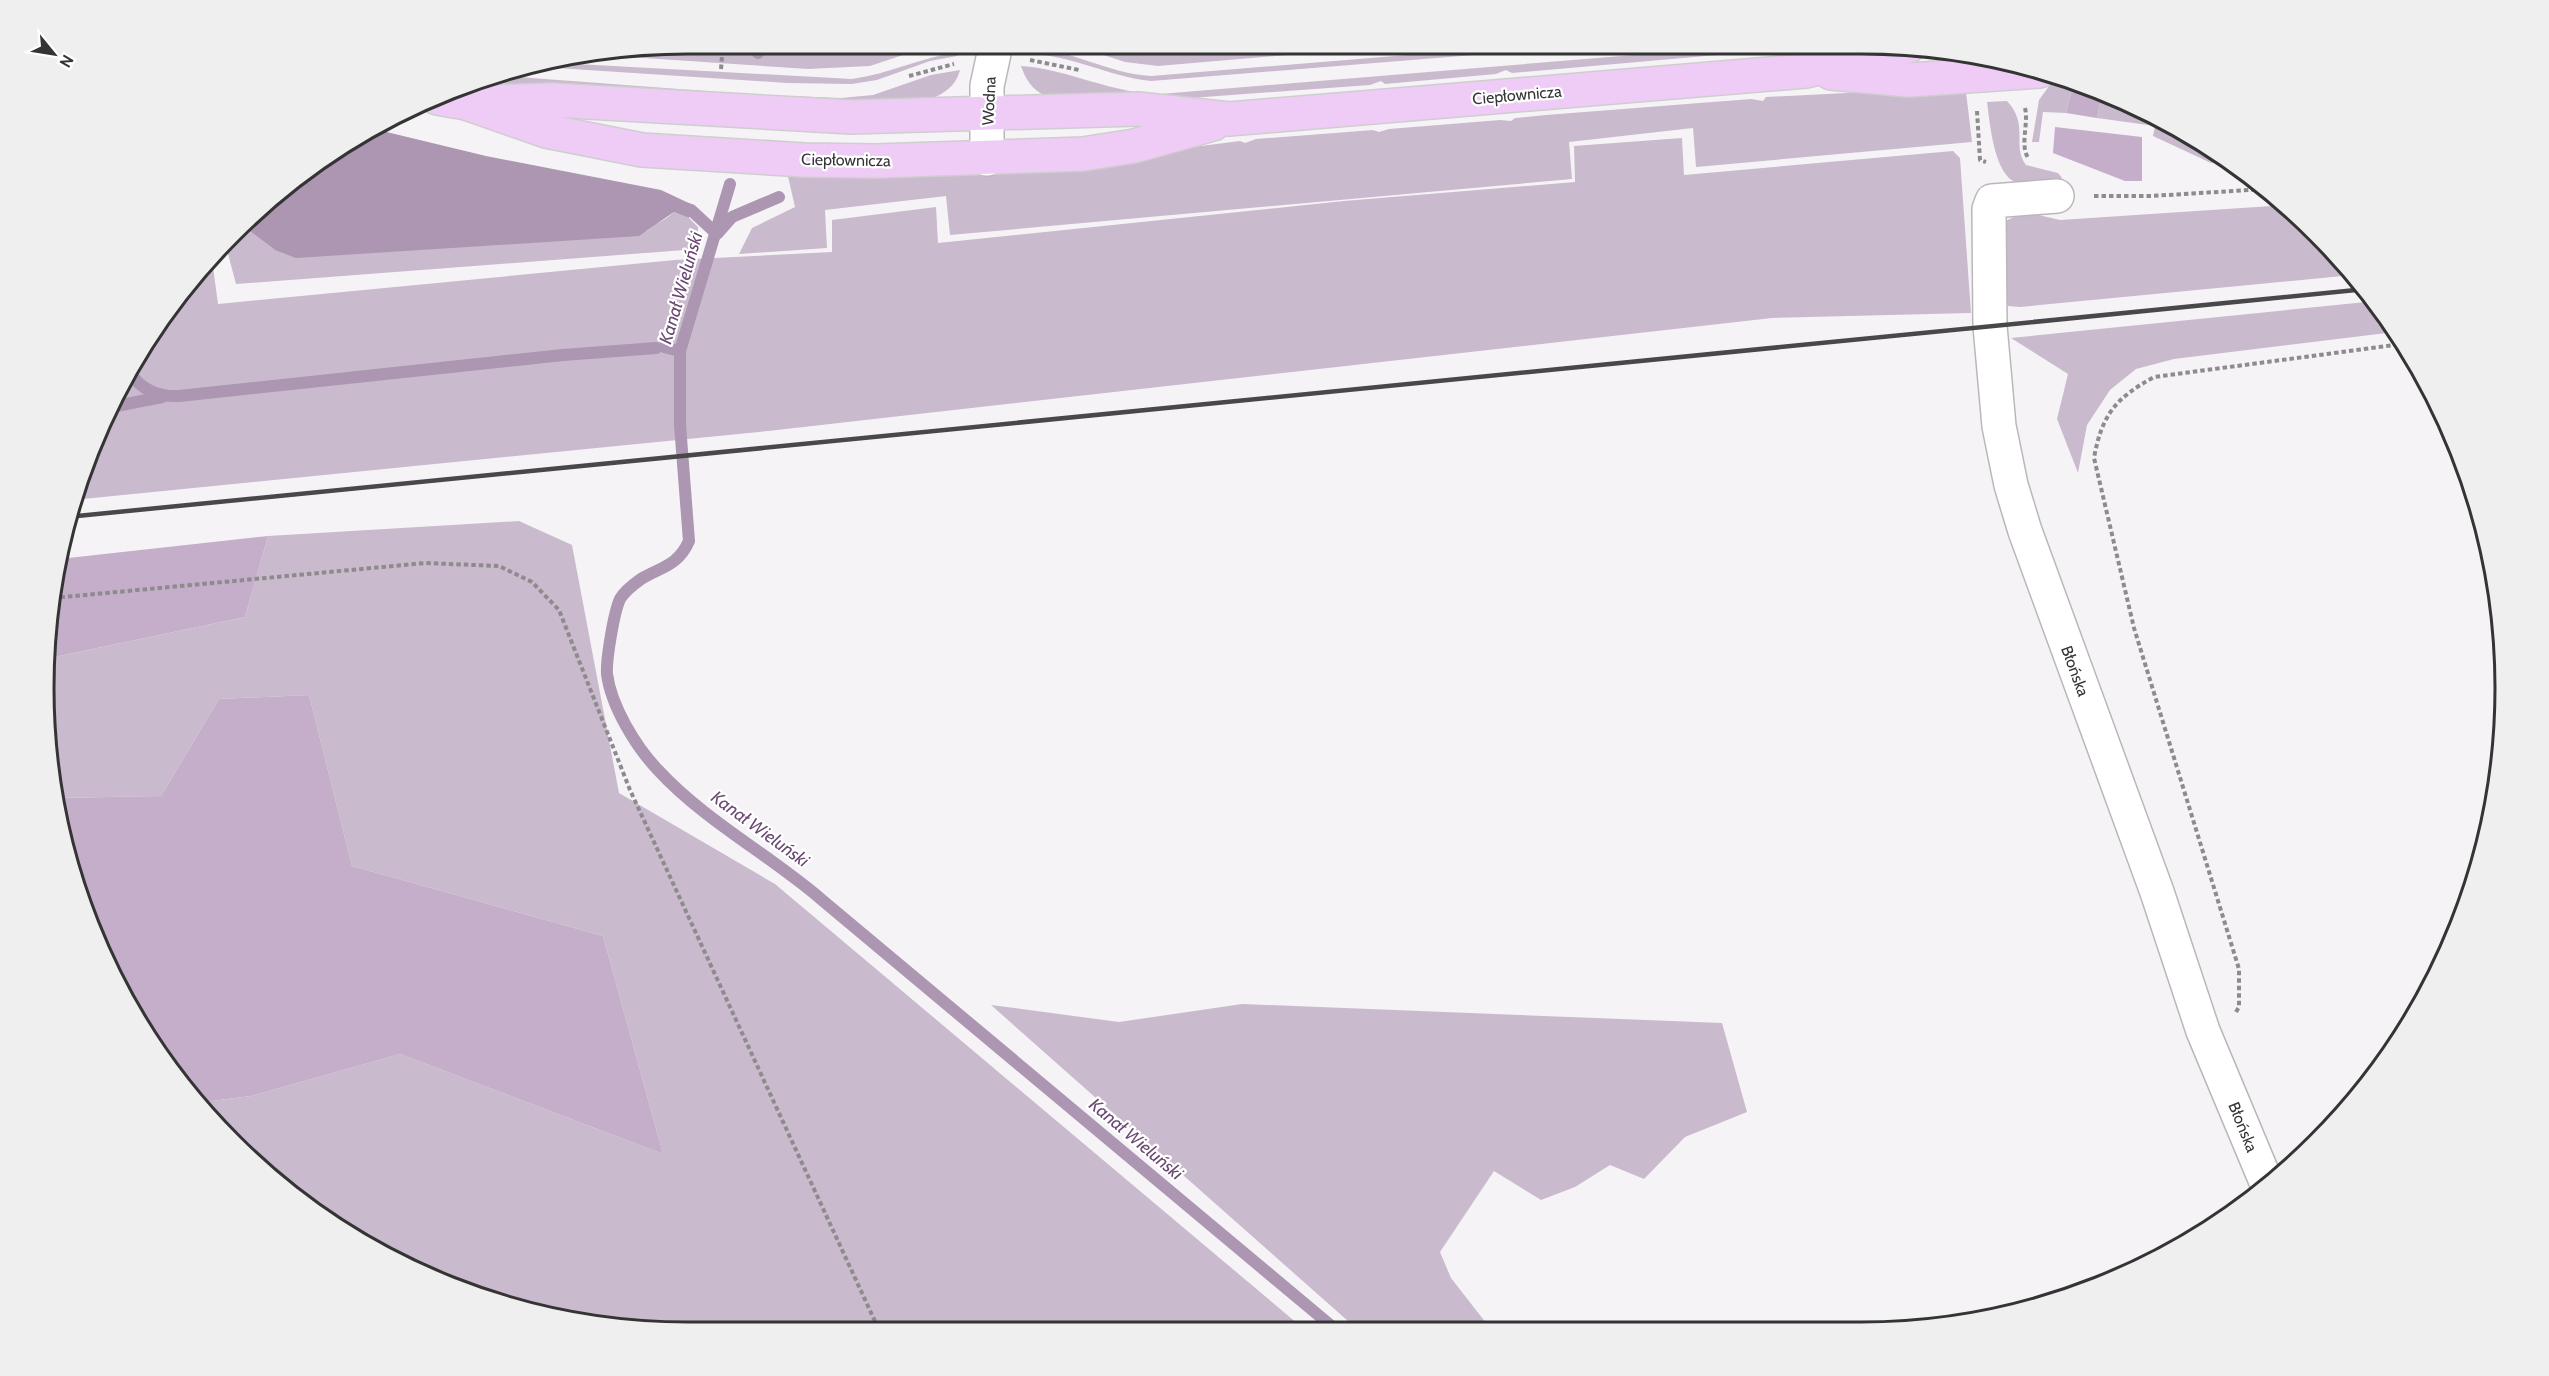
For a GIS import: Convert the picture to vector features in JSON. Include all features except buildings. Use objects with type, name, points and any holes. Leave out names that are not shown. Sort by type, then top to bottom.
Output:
[{"type":"main road","name":"Ciepłownicza","points":[[451,100],[552,100],[813,117],[1138,109],[1229,119],[1806,71],[1875,54]]},
{"type":"main road","name":"Ciepłownicza","points":[[1806,71],[1909,80],[2010,72]]},
{"type":"main road","name":"Ciepłownicza","points":[[451,100],[546,131],[642,150],[804,160],[987,159],[1064,155],[1134,146],[1229,119]]},
{"type":"street","name":"Wodna","points":[[987,159],[987,87],[1009,54]]},
{"type":"street","name":"Błońska","points":[[2057,196],[2003,198],[1992,201],[1989,209],[1990,326],[2004,458],[2025,531],[2157,892],[2211,1048],[2264,1177]]},
{"type":"path","points":[[721,69],[722,54]]},
{"type":"path","points":[[1018,54],[1086,73]]},
{"type":"path","points":[[2020,103],[2027,117],[2026,156],[2032,162]]},
{"type":"path","points":[[2057,196],[2151,196],[2253,190]]},
{"type":"path","points":[[2211,1048],[2239,1007],[2239,969],[2134,628],[2094,459],[2098,439],[2105,418],[2126,393],[2154,376],[2394,345]]},
{"type":"path","points":[[60,597],[425,563],[499,566],[532,582],[559,610],[630,790],[875,1322]]},
{"type":"shaded area","points":[[688,54],[906,54],[870,66],[808,69],[627,57]]},
{"type":"shaded area","points":[[958,54],[877,80],[852,84],[787,83],[556,68],[576,64],[852,79],[931,58]]},
{"type":"shaded area","points":[[1028,54],[1063,54],[1120,71],[1151,76],[1418,54],[1486,54],[1151,81],[1135,79],[1074,61]]},
{"type":"shaded area","points":[[1101,54],[1300,54],[1158,66],[1125,62]]},
{"type":"shaded area","points":[[1647,54],[1730,54],[1512,73],[1506,70],[1496,74],[1385,84],[1381,81],[1370,85],[1191,98],[1045,96],[1030,83],[1021,66],[1039,68],[1125,90],[1160,94]]},
{"type":"shaded area","points":[[960,70],[952,85],[940,95],[908,105],[532,87],[500,83],[520,77],[759,95],[841,98],[873,95],[931,75]]},
{"type":"shaded area","points":[[2051,84],[2076,92],[2071,93],[2066,113],[2043,112],[2039,142],[2032,142],[2039,100]]},
{"type":"shaded area","points":[[1865,92],[1966,92],[1972,142],[1696,167],[1693,128],[1569,142],[1572,179],[950,235],[946,196],[825,210],[827,248],[739,254],[752,228],[795,207],[787,172],[1185,148],[1240,141],[1245,143],[1256,139],[1511,121],[1515,118],[1546,115],[1751,99],[1763,101],[1766,97]]},
{"type":"shaded area","points":[[2076,92],[2105,103],[2100,103],[2097,118],[2066,113],[2071,93]]},
{"type":"shaded area","points":[[2007,101],[2018,119],[2020,150],[2026,165],[2058,173],[2062,178],[2061,184],[2018,183],[2010,179],[2003,171],[1995,148],[1987,102]]},
{"type":"shaded area","points":[[2100,103],[2105,103],[2154,126],[2097,118]]},
{"type":"shaded area","points":[[2055,127],[2142,137],[2142,181],[2125,181],[2053,153]]},
{"type":"shaded area","points":[[2155,127],[2215,162],[2211,163],[2153,136]]},
{"type":"shaded area","points":[[385,132],[486,156],[661,190],[693,205],[689,218],[674,212],[639,236],[296,258],[275,250],[249,231],[302,185]]},
{"type":"shaded area","points":[[1682,138],[1684,175],[1953,151],[1960,158],[1971,313],[1772,318],[768,431],[84,499],[102,445],[139,371],[185,302],[213,268],[218,304],[675,260],[832,252],[832,220],[936,207],[938,243],[1344,201],[1575,182],[1574,146]]},
{"type":"shaded area","points":[[2273,206],[2343,276],[2020,307],[2008,306],[2005,298],[2001,223],[2025,212],[2060,220]]},
{"type":"shaded area","points":[[674,212],[689,218],[698,227],[698,249],[236,284],[228,253],[249,231],[275,250],[647,231]]},
{"type":"shaded area","points":[[2364,302],[2386,333],[2174,359],[2136,369],[2110,390],[2087,425],[2078,473],[2057,419],[2068,374],[2011,338]]},
{"type":"shaded area","points":[[519,521],[572,545],[619,793],[775,884],[1296,1322],[688,1322],[605,1317],[524,1300],[445,1274],[371,1237],[302,1191],[270,1165],[207,1102],[251,1096],[400,1054],[663,1154],[603,936],[352,866],[309,695],[219,699],[161,796],[64,798],[55,729],[55,657],[245,617],[268,536]]},
{"type":"shaded area","points":[[268,536],[245,617],[55,657],[59,605],[67,558]]},
{"type":"shaded area","points":[[309,695],[352,866],[603,936],[663,1154],[400,1054],[251,1096],[207,1102],[161,1040],[119,968],[88,892],[64,798],[161,796],[219,699]]},
{"type":"shaded area","points":[[1242,1004],[1722,1023],[1747,1112],[1685,1137],[1644,1179],[1610,1165],[1575,1187],[1541,1200],[1494,1171],[1440,1252],[1451,1278],[1485,1322],[1349,1322],[991,1005],[1119,1022]]},
{"type":"waterway","name":"Kanał Wieluński","points":[[730,184],[680,351],[680,425],[689,541],[680,556],[641,579],[620,599],[613,624],[607,674],[619,712],[633,738],[650,761],[696,806],[822,900],[1327,1322]]},
{"type":"waterway","points":[[677,206],[691,210],[717,234],[732,217],[779,197]]},
{"type":"waterway","points":[[664,347],[680,351]]},
{"type":"waterway","points":[[135,379],[145,388],[158,394],[179,396],[563,355],[656,348]]},
{"type":"waterway","points":[[121,405],[162,397]]},
{"type":"railway","points":[[78,516],[2354,290]]}]
